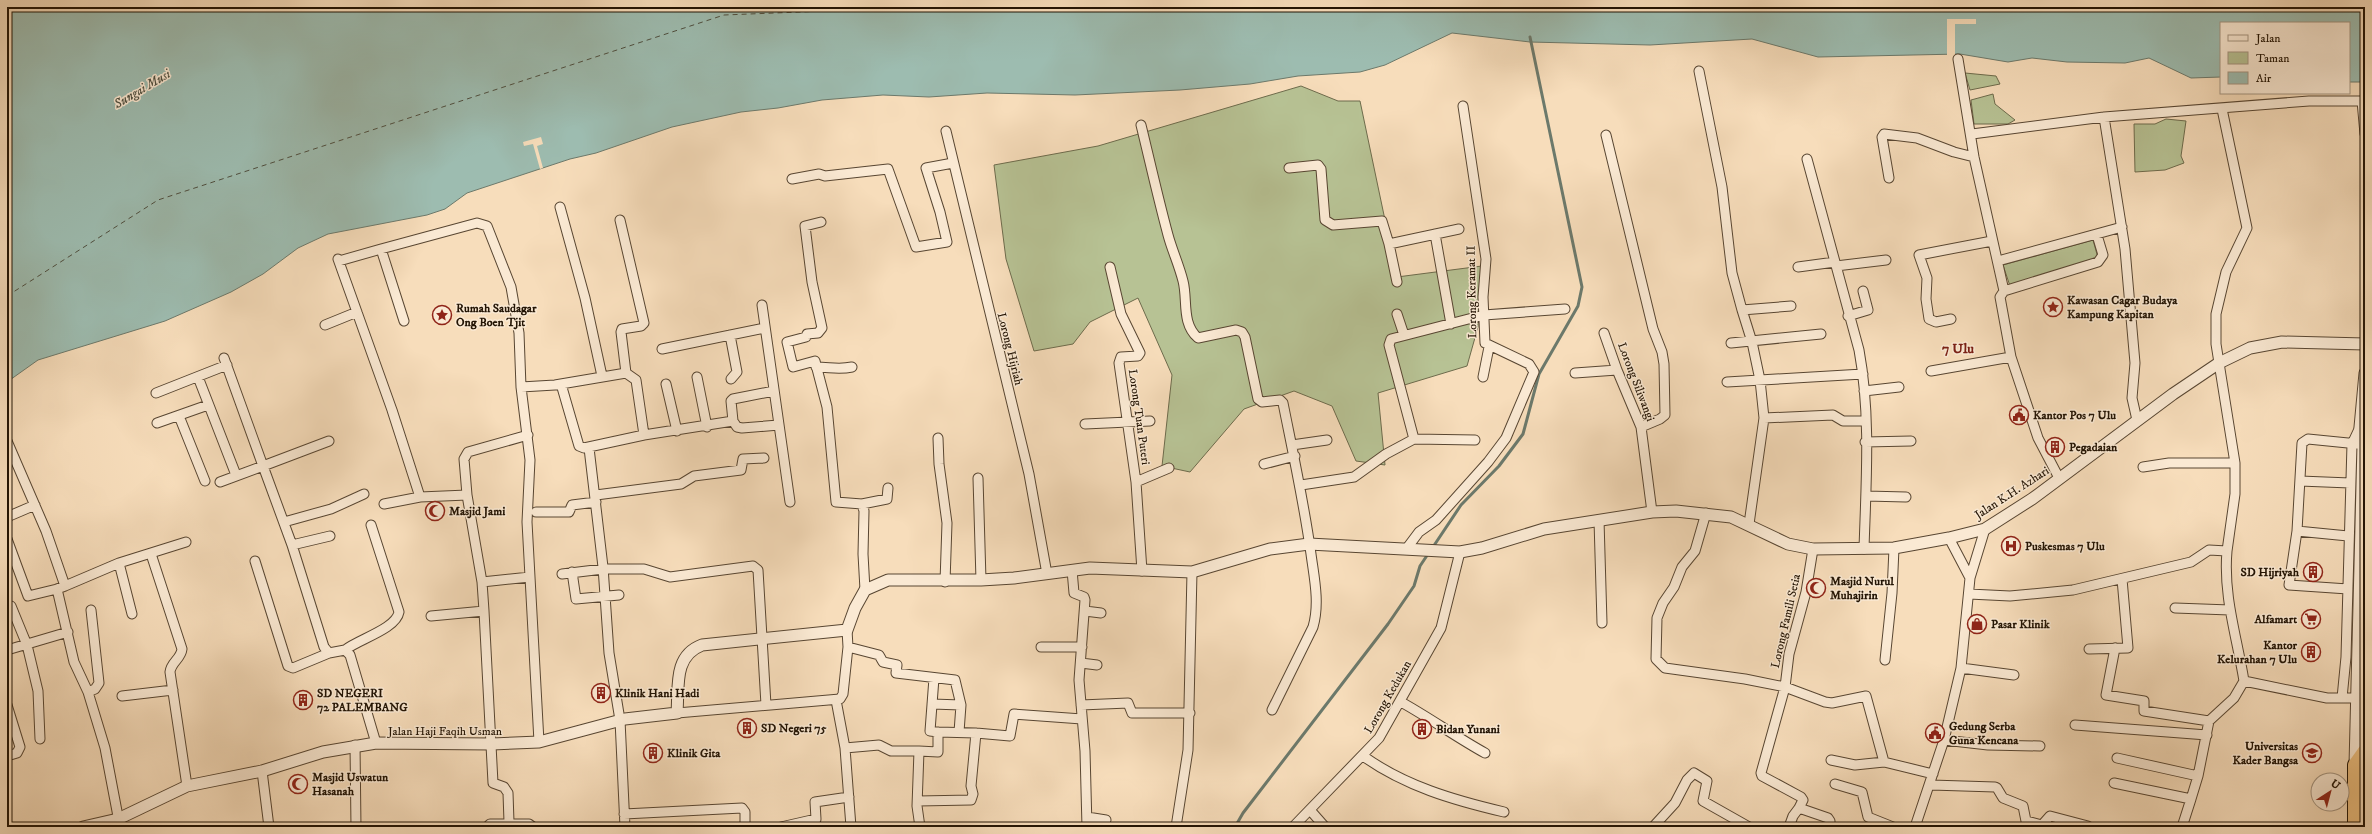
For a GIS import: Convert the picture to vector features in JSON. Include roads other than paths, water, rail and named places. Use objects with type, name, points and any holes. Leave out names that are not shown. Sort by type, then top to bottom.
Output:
[{"type":"highway","points":[[2355,827],[2355,765],[2365,750]]},
{"type":"street","points":[[1958,59],[1974,157],[2004,291]]},
{"type":"street","points":[[1699,71],[1722,187],[1732,273],[1752,342],[1760,380],[1764,418],[1740,521]]},
{"type":"street","points":[[1972,134],[2104,117],[2222,109],[2309,101],[2364,101],[2365,134]]},
{"type":"street","name":"Lorong Keramat II","points":[[1407,548],[1419,532],[1436,520],[1488,462],[1513,425],[1534,369],[1529,364],[1489,347],[1484,343],[1486,259],[1463,106]]},
{"type":"street","points":[[2222,109],[2246,228],[2226,272],[2218,300],[2216,342],[2235,463],[2235,494],[2225,577],[2230,610],[2251,683]]},
{"type":"street","points":[[2104,117],[2122,227],[2135,363],[2132,398],[2137,420]]},
{"type":"street","points":[[1141,125],[1168,237],[1177,258],[1185,287],[1183,298],[1192,332],[1198,338],[1236,330],[1243,333],[1258,399],[1262,402],[1278,399],[1282,402],[1301,485],[1315,582],[1315,620],[1272,710]]},
{"type":"street","name":"Lorong Hijriah","points":[[946,131],[1029,474],[1047,574]]},
{"type":"street","points":[[1889,178],[1882,137],[1884,134],[1917,138],[1954,152],[1974,157]]},
{"type":"street","points":[[1606,135],[1653,329],[1664,364],[1664,415],[1660,419],[1641,427]]},
{"type":"street","points":[[1807,159],[1836,264],[1863,374],[1866,421],[1864,549]]},
{"type":"street","points":[[792,179],[818,174],[825,176],[888,169],[916,247],[947,242],[940,212],[926,168],[953,164]]},
{"type":"street","points":[[1289,168],[1318,164],[1321,169],[1326,220],[1332,225],[1382,221],[1397,282]]},
{"type":"street","points":[[560,207],[585,298],[602,376]]},
{"type":"street","points":[[620,220],[644,322],[641,326],[621,331],[626,373]]},
{"type":"street","points":[[821,222],[805,226],[812,282],[822,328],[818,333],[807,334],[806,337],[787,342],[793,367],[815,361],[827,407],[836,502],[862,504],[887,499],[888,488]]},
{"type":"street","points":[[420,497],[338,260],[477,223],[487,226],[512,287],[519,333],[525,387],[530,460],[527,522],[540,742]]},
{"type":"street","points":[[1998,261],[2122,227]]},
{"type":"street","points":[[1388,244],[1459,229]]},
{"type":"street","points":[[1435,234],[1451,324]]},
{"type":"street","points":[[2059,478],[2038,438],[2011,357],[1999,302],[2004,291],[2098,262],[2103,255],[2097,235]]},
{"type":"street","points":[[1951,319],[1936,322],[1929,319],[1926,299],[1927,278],[1919,255],[1992,242]]},
{"type":"street","points":[[381,249],[404,321]]},
{"type":"street","points":[[1798,267],[1886,260]]},
{"type":"street","name":"Lorong Tuan Puteri","points":[[1110,267],[1121,314],[1140,353],[1138,356],[1121,357],[1119,360],[1136,482],[1142,570]]},
{"type":"street","points":[[1848,316],[1868,310],[1863,291]]},
{"type":"street","points":[[762,305],[790,502]]},
{"type":"street","points":[[1742,310],[1791,306]]},
{"type":"street","points":[[1414,439],[1389,345],[1391,339],[1484,315],[1565,309]]},
{"type":"street","points":[[325,325],[357,312]]},
{"type":"street","points":[[1397,314],[1404,335]]},
{"type":"street","points":[[662,349],[765,328]]},
{"type":"street","name":"Lorong Siliwangi","points":[[1604,333],[1617,370],[1641,427],[1652,512]]},
{"type":"street","points":[[1731,343],[1821,334]]},
{"type":"street","points":[[730,335],[736,372],[731,379]]},
{"type":"street","name":"Jalan K.H. Azhari","points":[[865,590],[888,580],[945,582],[980,580],[1047,574],[1090,568],[1192,572],[1270,549],[1309,544],[1407,548],[1455,552],[1482,548],[1525,533],[1544,529],[1652,512],[1676,511],[1706,513],[1740,521],[1778,540],[1813,549],[1894,548],[1949,538],[1985,529],[2059,478],[2137,420],[2219,363],[2263,344],[2282,342],[2365,344]]},
{"type":"street","points":[[1483,377],[1489,347]]},
{"type":"street","points":[[1931,371],[2011,357]]},
{"type":"street","points":[[156,393],[198,377],[225,362],[292,545],[324,647],[329,653]]},
{"type":"street","points":[[816,367],[829,367],[838,370],[852,367]]},
{"type":"street","points":[[1575,373],[1617,370]]},
{"type":"street","points":[[525,387],[561,384],[626,373],[636,380],[644,435]]},
{"type":"street","points":[[2342,698],[2348,589],[2350,483],[2360,426],[2365,373]]},
{"type":"street","points":[[1727,382],[1863,374]]},
{"type":"street","points":[[198,377],[236,475]]},
{"type":"street","points":[[697,377],[707,427]]},
{"type":"street","points":[[561,384],[579,446],[589,448],[644,435],[707,427],[733,421]]},
{"type":"street","points":[[666,384],[677,431]]},
{"type":"street","points":[[1864,391],[1899,387]]},
{"type":"street","points":[[774,391],[733,399],[731,401],[733,421],[737,427],[742,428],[779,425]]},
{"type":"street","points":[[157,423],[208,405]]},
{"type":"street","points":[[1764,418],[1833,415],[1843,422],[1866,421]]},
{"type":"street","points":[[179,416],[205,481]]},
{"type":"street","points":[[1085,424],[1150,421]]},
{"type":"street","points":[[509,824],[508,793],[504,787],[493,783],[482,582],[467,495],[464,459],[468,452],[528,436]]},
{"type":"street","points":[[938,438],[939,464],[947,523],[945,582]]},
{"type":"street","points":[[1301,485],[1354,477],[1386,454],[1414,439],[1475,440]]},
{"type":"street","points":[[1292,445],[1327,440]]},
{"type":"street","points":[[2348,589],[2289,585],[2296,531],[2302,443],[2304,440],[2357,444]]},
{"type":"street","points":[[7,441],[35,505],[61,587],[74,662],[88,692],[105,748],[119,823]]},
{"type":"street","points":[[220,482],[328,441]]},
{"type":"street","points":[[1865,442],[1911,441]]},
{"type":"street","points":[[2355,765],[2357,698],[2357,444]]},
{"type":"street","points":[[589,448],[596,498],[606,598],[609,652],[620,720],[625,827]]},
{"type":"street","points":[[1264,464],[1294,456]]},
{"type":"street","points":[[536,512],[569,512],[572,505],[596,498],[681,484],[694,476],[741,470],[743,459],[764,458]]},
{"type":"street","points":[[2143,467],[2169,463],[2235,463]]},
{"type":"street","points":[[1136,482],[1169,468]]},
{"type":"street","points":[[978,478],[980,580]]},
{"type":"street","points":[[2300,481],[2350,483]]},
{"type":"street","points":[[284,522],[331,509],[364,494]]},
{"type":"street","points":[[384,504],[420,497],[467,495]]},
{"type":"street","points":[[1866,496],[1906,497]]},
{"type":"street","points":[[847,630],[702,645],[689,652],[680,667],[677,713],[840,699],[843,694],[848,647],[847,630],[854,608],[865,590],[863,554],[864,510],[862,504]]},
{"type":"street","points":[[7,517],[35,505]]},
{"type":"street","points":[[1706,513],[1695,551],[1682,567],[1674,587],[1662,603],[1657,618],[1656,659],[1665,668],[1745,679],[1785,687],[1761,773],[1762,776],[1801,797],[1803,800],[1793,816],[1789,827]]},
{"type":"street","points":[[1599,520],[1602,623]]},
{"type":"street","points":[[255,561],[288,666],[293,668],[329,653],[345,650],[358,640],[389,626],[398,617],[399,612],[371,525]]},
{"type":"street","points":[[1915,827],[1931,785],[1944,740],[1961,668],[1970,578],[1985,529]]},
{"type":"street","points":[[2296,531],[2348,536]]},
{"type":"street","points":[[292,545],[330,536]]},
{"type":"street","points":[[1949,538],[1970,578]]},
{"type":"street","points":[[7,539],[28,596],[61,587],[119,563],[186,542]]},
{"type":"street","points":[[1885,660],[1892,593],[1894,548]]},
{"type":"street","name":"Lorong Famili Setia","points":[[1813,549],[1805,599],[1789,654],[1785,687],[1827,703],[1866,696],[1884,762]]},
{"type":"street","points":[[1969,594],[2010,596],[2073,590],[2191,562],[2209,550],[2227,551]]},
{"type":"street","name":"Lorong Kedukan","points":[[1292,827],[1379,738],[1401,702],[1441,628],[1455,552]]},
{"type":"street","points":[[151,554],[182,649],[180,656],[170,668],[187,786]]},
{"type":"street","points":[[119,563],[132,614]]},
{"type":"street","points":[[562,574],[603,569],[644,569],[670,577],[753,566],[758,570],[766,705]]},
{"type":"street","points":[[1072,570],[1074,593],[1085,598],[1081,663],[1081,705],[1085,751],[1087,827]]},
{"type":"street","points":[[572,572],[576,599],[606,598],[619,595]]},
{"type":"street","points":[[1176,827],[1188,750],[1192,572]]},
{"type":"street","points":[[482,582],[530,577]]},
{"type":"street","points":[[2089,650],[2128,648],[2122,579]]},
{"type":"street","points":[[11,606],[27,645],[38,691],[40,739]]},
{"type":"street","points":[[2175,608],[2230,610]]},
{"type":"street","points":[[88,692],[95,689],[98,683],[90,610]]},
{"type":"street","points":[[431,616],[484,611]]},
{"type":"street","points":[[1085,611],[1101,613]]},
{"type":"street","points":[[7,650],[68,632]]},
{"type":"street","points":[[848,647],[879,655],[884,662],[897,664],[896,673],[955,680],[961,705],[959,732]]},
{"type":"street","points":[[1041,647],[1082,647]]},
{"type":"street","points":[[2115,648],[2106,695],[2144,701],[2144,711],[2209,721]]},
{"type":"street","points":[[345,650],[350,655],[376,743]]},
{"type":"street","points":[[1081,663],[1097,665]]},
{"type":"street","points":[[1961,668],[2014,676]]},
{"type":"street","points":[[934,678],[930,732],[959,732],[1010,736],[1014,714],[1082,720]]},
{"type":"street","points":[[2251,683],[2320,697],[2357,698]]},
{"type":"street","points":[[2182,827],[2198,776],[2209,721],[2251,683]]},
{"type":"street","points":[[122,696],[173,690]]},
{"type":"street","points":[[836,700],[846,748],[851,827]]},
{"type":"street","points":[[1401,702],[1437,722],[1443,729],[1486,753]]},
{"type":"street","points":[[1081,705],[1128,703],[1132,713],[1190,713]]},
{"type":"street","points":[[932,704],[961,705]]},
{"type":"street","points":[[7,705],[20,747],[17,753],[7,756]]},
{"type":"street","name":"Jalan Haji Faqih Usman","points":[[82,827],[119,823],[187,786],[218,778],[262,771],[323,752],[376,743],[492,744],[540,742],[620,720],[677,713]]},
{"type":"street","points":[[2075,725],[2207,735]]},
{"type":"street","points":[[846,748],[879,745],[891,751],[938,752],[938,732]]},
{"type":"street","points":[[918,801],[971,800],[976,733]]},
{"type":"street","points":[[1944,740],[1988,745],[2040,746]]},
{"type":"street","points":[[355,746],[356,827]]},
{"type":"street","points":[[919,751],[918,801],[920,827]]},
{"type":"street","points":[[1362,756],[1389,774],[1426,790],[1504,812]]},
{"type":"street","points":[[2117,758],[2198,776]]},
{"type":"street","points":[[1831,760],[1861,765],[1884,762],[1933,774]]},
{"type":"street","points":[[262,771],[269,827]]},
{"type":"street","points":[[1653,827],[1675,803],[1689,776],[1694,773],[1707,781],[1703,801],[1749,827]]},
{"type":"street","points":[[2114,783],[2191,799]]},
{"type":"street","points":[[1835,784],[1861,791],[1865,796],[1868,817],[1893,827]]},
{"type":"street","points":[[1931,785],[1998,788],[2003,798],[2023,806],[2026,821],[2042,825],[2050,816],[2088,826]]},
{"type":"street","points":[[781,827],[816,818],[814,803],[849,797]]},
{"type":"street","points":[[1799,808],[1828,818],[1830,821],[1830,827]]},
{"type":"street","points":[[624,814],[743,809],[745,812],[745,827]]},
{"type":"street","points":[[1310,810],[1325,827]]},
{"type":"street","points":[[1087,817],[1106,820]]},
{"type":"street","points":[[487,827],[490,824],[529,824],[533,827]]},
{"type":"water","name":"Sungai Musi","points":[[7,7],[2365,7],[2365,82],[2350,82],[2350,22],[2220,22],[2220,77],[2191,78],[2149,58],[2125,63],[2067,62],[2032,58],[2008,62],[1960,54],[1818,57],[1752,39],[1650,45],[1530,42],[1452,33],[1385,65],[1360,72],[1298,76],[1250,84],[1180,90],[1075,95],[987,93],[929,97],[883,95],[822,100],[778,108],[741,112],[672,127],[596,153],[570,159],[467,193],[445,209],[427,215],[328,234],[298,248],[263,274],[231,292],[165,321],[38,360],[7,382]]},
{"type":"waterway","points":[[1433,547],[1461,505],[1499,466],[1523,434],[1539,374],[1578,306],[1582,287],[1530,37]]},
{"type":"waterway","points":[[1235,827],[1243,813],[1388,624],[1414,586],[1420,566],[1428,554]]},
{"type":"place","name":"Kawasan Cagar Budaya Kampung Kapitan","points":[[2053,307]]},
{"type":"place","name":"Rumah Saudagar Ong Boen Tjit","points":[[442,315]]},
{"type":"place","name":"Kantor Pos 7 Ulu","points":[[2019,415]]},
{"type":"place","name":"Pegadaian","points":[[2055,447]]},
{"type":"place","name":"Masjid Jami","points":[[435,511]]},
{"type":"place","name":"Puskesmas 7 Ulu","points":[[2011,546]]},
{"type":"place","name":"SD Hijriyah","points":[[2313,572]]},
{"type":"place","name":"Masjid Nurul Muhajirin","points":[[1816,588]]},
{"type":"place","name":"Alfamart","points":[[2311,619]]},
{"type":"place","name":"Pasar Klinik","points":[[1977,624]]},
{"type":"place","name":"Kantor Kelurahan 7 Ulu","points":[[2311,652]]},
{"type":"place","name":"Klinik Hani Hadi","points":[[601,693]]},
{"type":"place","name":"SD NEGERI 72 PALEMBANG","points":[[303,700]]},
{"type":"place","name":"SD Negeri 75","points":[[747,728]]},
{"type":"place","name":"Bidan Yunani","points":[[1422,729]]},
{"type":"place","name":"Gedung Serba Guna Kencana","points":[[1935,733]]},
{"type":"place","name":"Klinik Gita","points":[[653,753]]},
{"type":"place","name":"Universitas Kader Bangsa","points":[[2312,753]]},
{"type":"place","name":"Masjid Uswatun Hasanah","points":[[298,784]]},
{"type":"district","name":"7 Ulu","points":[[1958,349]]}]
